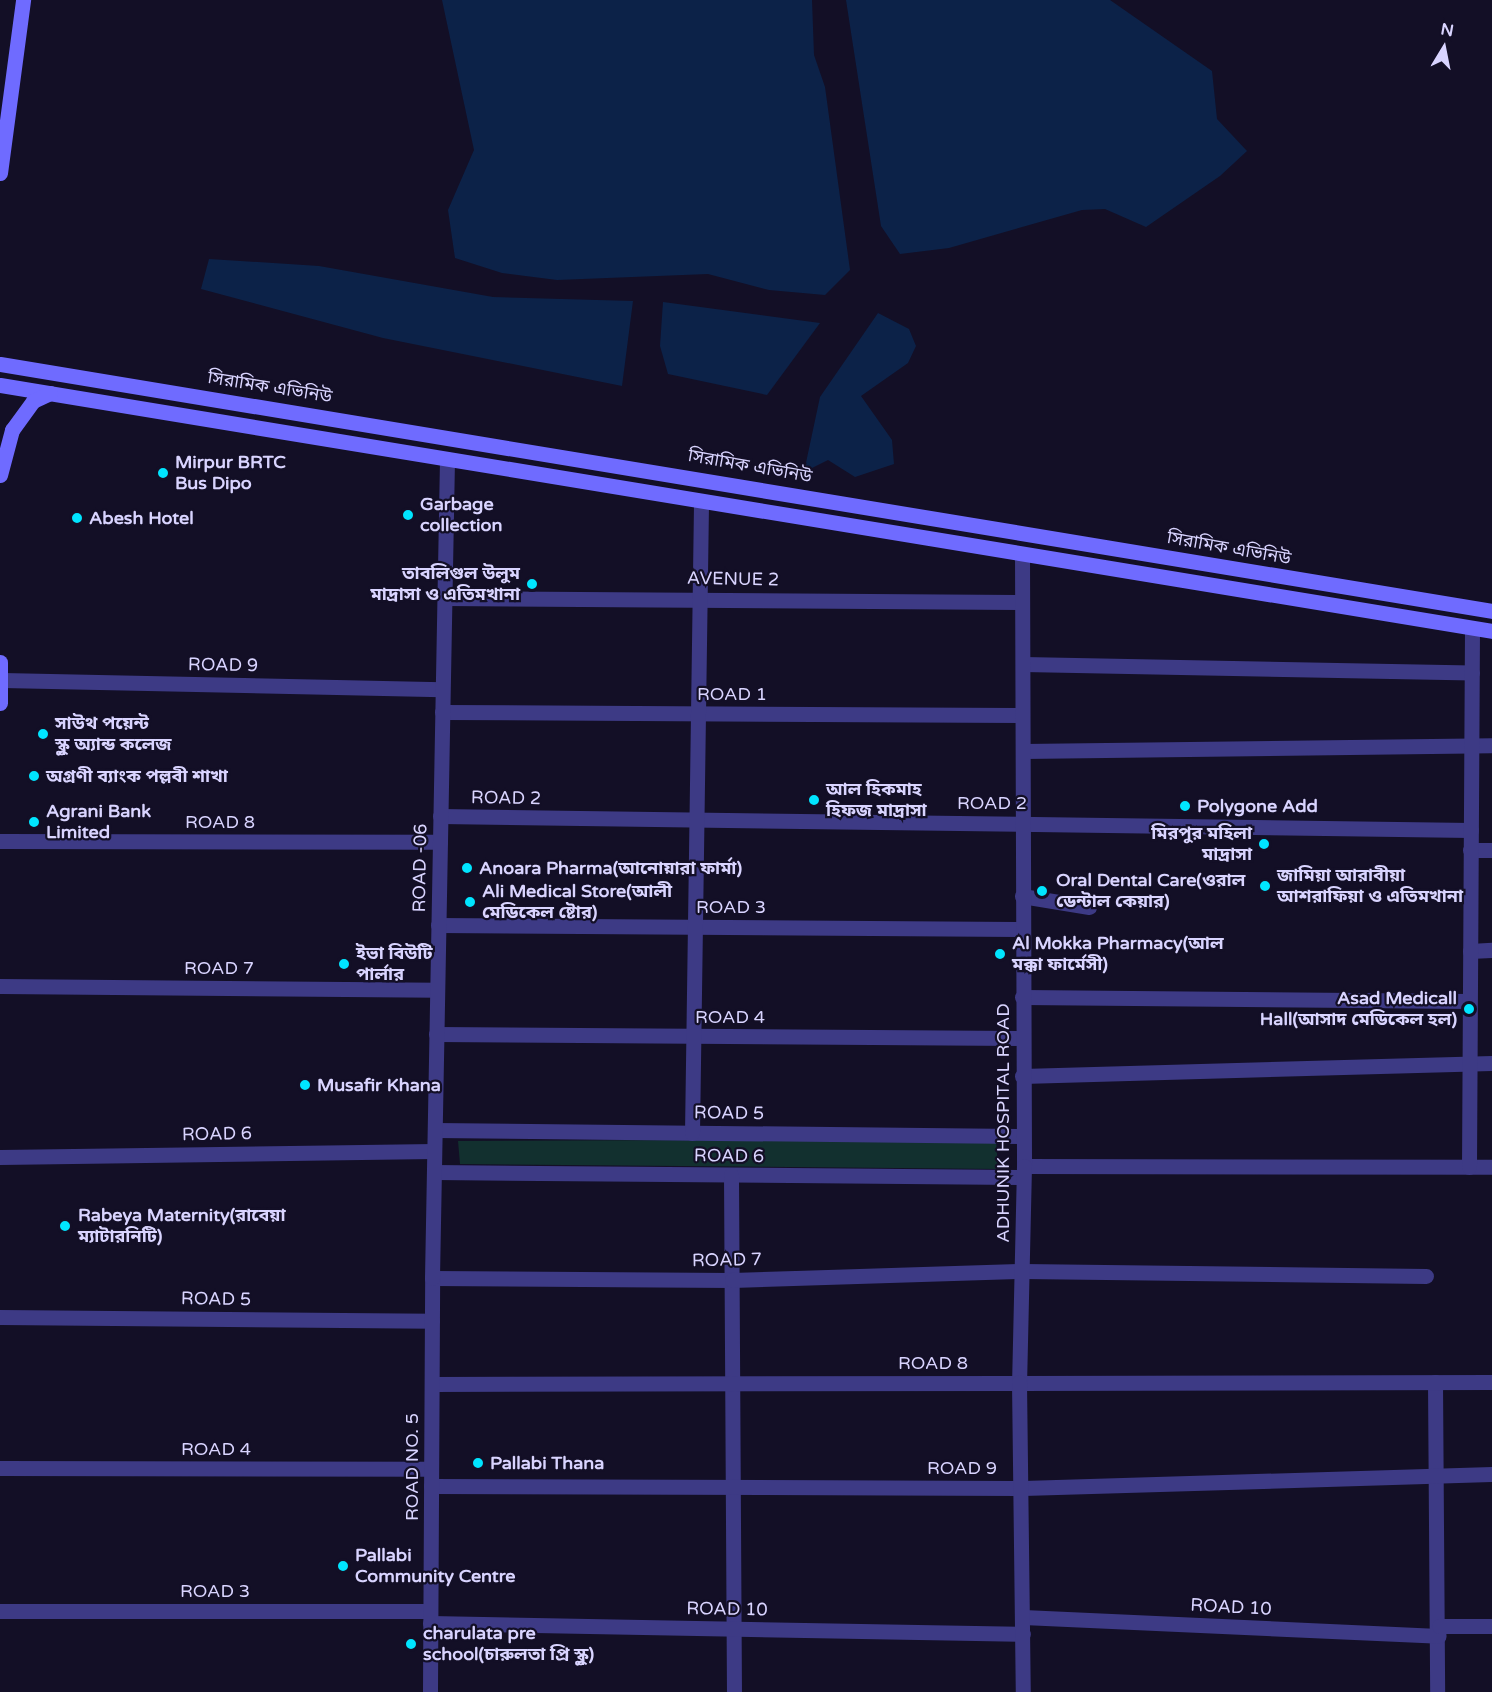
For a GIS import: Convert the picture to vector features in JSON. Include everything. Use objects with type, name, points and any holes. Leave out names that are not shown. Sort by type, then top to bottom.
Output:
[{"type":"main road","points":[[0,173],[22,0]]},
{"type":"main road","name":"সিরামিক এভিনিউ","points":[[0,364],[1492,611]]},
{"type":"main road","points":[[0,385],[1492,631]]},
{"type":"main road","points":[[139,408],[142,386]]},
{"type":"main road","points":[[0,475],[12,430],[33,401],[50,393]]},
{"type":"main road","points":[[0,662],[2,680],[0,703]]},
{"type":"street","name":"ROAD -06","points":[[432,1278],[447,459]]},
{"type":"street","points":[[693,1132],[692,927],[701,598],[701,501]]},
{"type":"street","name":"ADHUNIK HOSPITAL ROAD","points":[[1022,554],[1022,1136],[1024,1171],[1019,1382],[1023,1488],[1023,1692]]},
{"type":"street","name":"AVENUE 2","points":[[444,598],[1022,602]]},
{"type":"street","points":[[1469,1167],[1472,628]]},
{"type":"street","points":[[1023,664],[1472,673]]},
{"type":"street","name":"ROAD 9","points":[[2,680],[442,689]]},
{"type":"street","name":"ROAD 1","points":[[442,712],[1022,715]]},
{"type":"street","points":[[1023,751],[1492,745]]},
{"type":"street","name":"ROAD 2","points":[[440,816],[1471,830]]},
{"type":"street","name":"ROAD 8","points":[[0,841],[440,842]]},
{"type":"street","points":[[1470,850],[1492,850]]},
{"type":"street","points":[[1022,896],[1089,907]]},
{"type":"street","name":"ROAD 3","points":[[438,925],[1023,929]]},
{"type":"street","points":[[1470,951],[1492,950]]},
{"type":"street","name":"ROAD 7","points":[[0,986],[437,990]]},
{"type":"street","points":[[1022,997],[1469,1001]]},
{"type":"street","name":"ROAD 4","points":[[436,1034],[1022,1038]]},
{"type":"street","points":[[1022,1076],[1492,1063]]},
{"type":"street","name":"ROAD 5","points":[[435,1130],[1022,1136]]},
{"type":"street","name":"ROAD 6","points":[[0,1157],[434,1151]]},
{"type":"street","name":"ROAD 6","points":[[434,1172],[731,1175],[1492,1167]]},
{"type":"street","points":[[731,1175],[734,1692]]},
{"type":"street","name":"ROAD 7","points":[[432,1278],[732,1280],[1023,1271],[1426,1276]]},
{"type":"street","name":"ROAD NO. 5","points":[[430,1692],[432,1278]]},
{"type":"street","name":"ROAD 5","points":[[0,1317],[432,1321]]},
{"type":"street","points":[[1435,1382],[1439,1631],[1437,1692]]},
{"type":"street","name":"ROAD 8","points":[[432,1384],[1492,1382]]},
{"type":"street","name":"ROAD 4","points":[[0,1468],[431,1469]]},
{"type":"street","name":"ROAD 9","points":[[431,1486],[1023,1488],[1435,1478],[1492,1474]]},
{"type":"street","name":"ROAD 3","points":[[0,1611],[430,1617]]},
{"type":"street","name":"ROAD 10","points":[[430,1617],[734,1629],[1023,1634]]},
{"type":"street","name":"ROAD 10","points":[[1023,1617],[1439,1631],[1492,1626]]},
{"type":"green space","points":[[996,1139],[998,1169],[460,1164],[458,1141]]},
{"type":"water","points":[[442,0],[812,0],[814,55],[825,87],[850,270],[825,295],[769,290],[708,274],[557,280],[502,273],[455,258],[448,210],[474,150]]},
{"type":"water","points":[[846,0],[1110,0],[1212,71],[1217,119],[1247,151],[1220,176],[1146,227],[1105,209],[1082,210],[949,248],[900,254],[881,226]]},
{"type":"water","points":[[209,259],[319,266],[493,297],[633,301],[622,386],[383,338],[201,289]]},
{"type":"water","points":[[663,302],[820,323],[767,395],[668,374],[660,346]]},
{"type":"water","points":[[878,313],[909,329],[916,346],[908,363],[861,396],[892,440],[894,464],[855,477],[828,460],[804,472],[820,397]]},
{"type":"place","name":"Mirpur BRTC Bus Dipo","points":[[163,473]]},
{"type":"place","name":"Garbage collection","points":[[408,515]]},
{"type":"place","name":"Abesh Hotel","points":[[77,518]]},
{"type":"place","name":"তাবলিগুল উলুম মাদ্রাসা ও এতিমখানা","points":[[532,584]]},
{"type":"place","name":"সাউথ পয়েন্ট স্কুল অ্যান্ড কলেজ","points":[[43,734]]},
{"type":"place","name":"অগ্রণী ব্যাংক পল্লবী শাখা","points":[[34,776]]},
{"type":"place","name":"আল হিকমাহ হিফজ মাদ্রাসা","points":[[814,800]]},
{"type":"place","name":"Polygone Add","points":[[1185,806]]},
{"type":"place","name":"Agrani Bank Limited","points":[[34,822]]},
{"type":"place","name":"মিরপুর মহিলা মাদ্রাসা","points":[[1264,844]]},
{"type":"place","name":"Anoara Pharma(আনোয়ারা ফার্মা)","points":[[467,868]]},
{"type":"place","name":"জামিয়া আরাবীয়া আশরাফিয়া ও এতিমখানা","points":[[1265,886]]},
{"type":"place","name":"Oral Dental Care(ওরাল ডেন্টাল কেয়ার)","points":[[1042,891]]},
{"type":"place","name":"Ali Medical Store(আলী মেডিকেল ষ্টোর)","points":[[470,902]]},
{"type":"place","name":"Al Mokka Pharmacy(আল মক্কা ফার্মেসী)","points":[[1000,954]]},
{"type":"place","name":"ইভা বিউটি পার্লার","points":[[344,964]]},
{"type":"place","name":"Asad Medicall Hall(আসাদ মেডিকেল হল)","points":[[1469,1009]]},
{"type":"place","name":"Musafir Khana","points":[[305,1085]]},
{"type":"place","name":"Rabeya Maternity(রাবেয়া ম্যাটারনিটি)","points":[[65,1226]]},
{"type":"place","name":"Pallabi Thana","points":[[478,1463]]},
{"type":"place","name":"Pallabi Community Centre","points":[[343,1566]]},
{"type":"place","name":"charulata pre school(চারুলতা প্রি স্কুল)","points":[[411,1644]]}]
